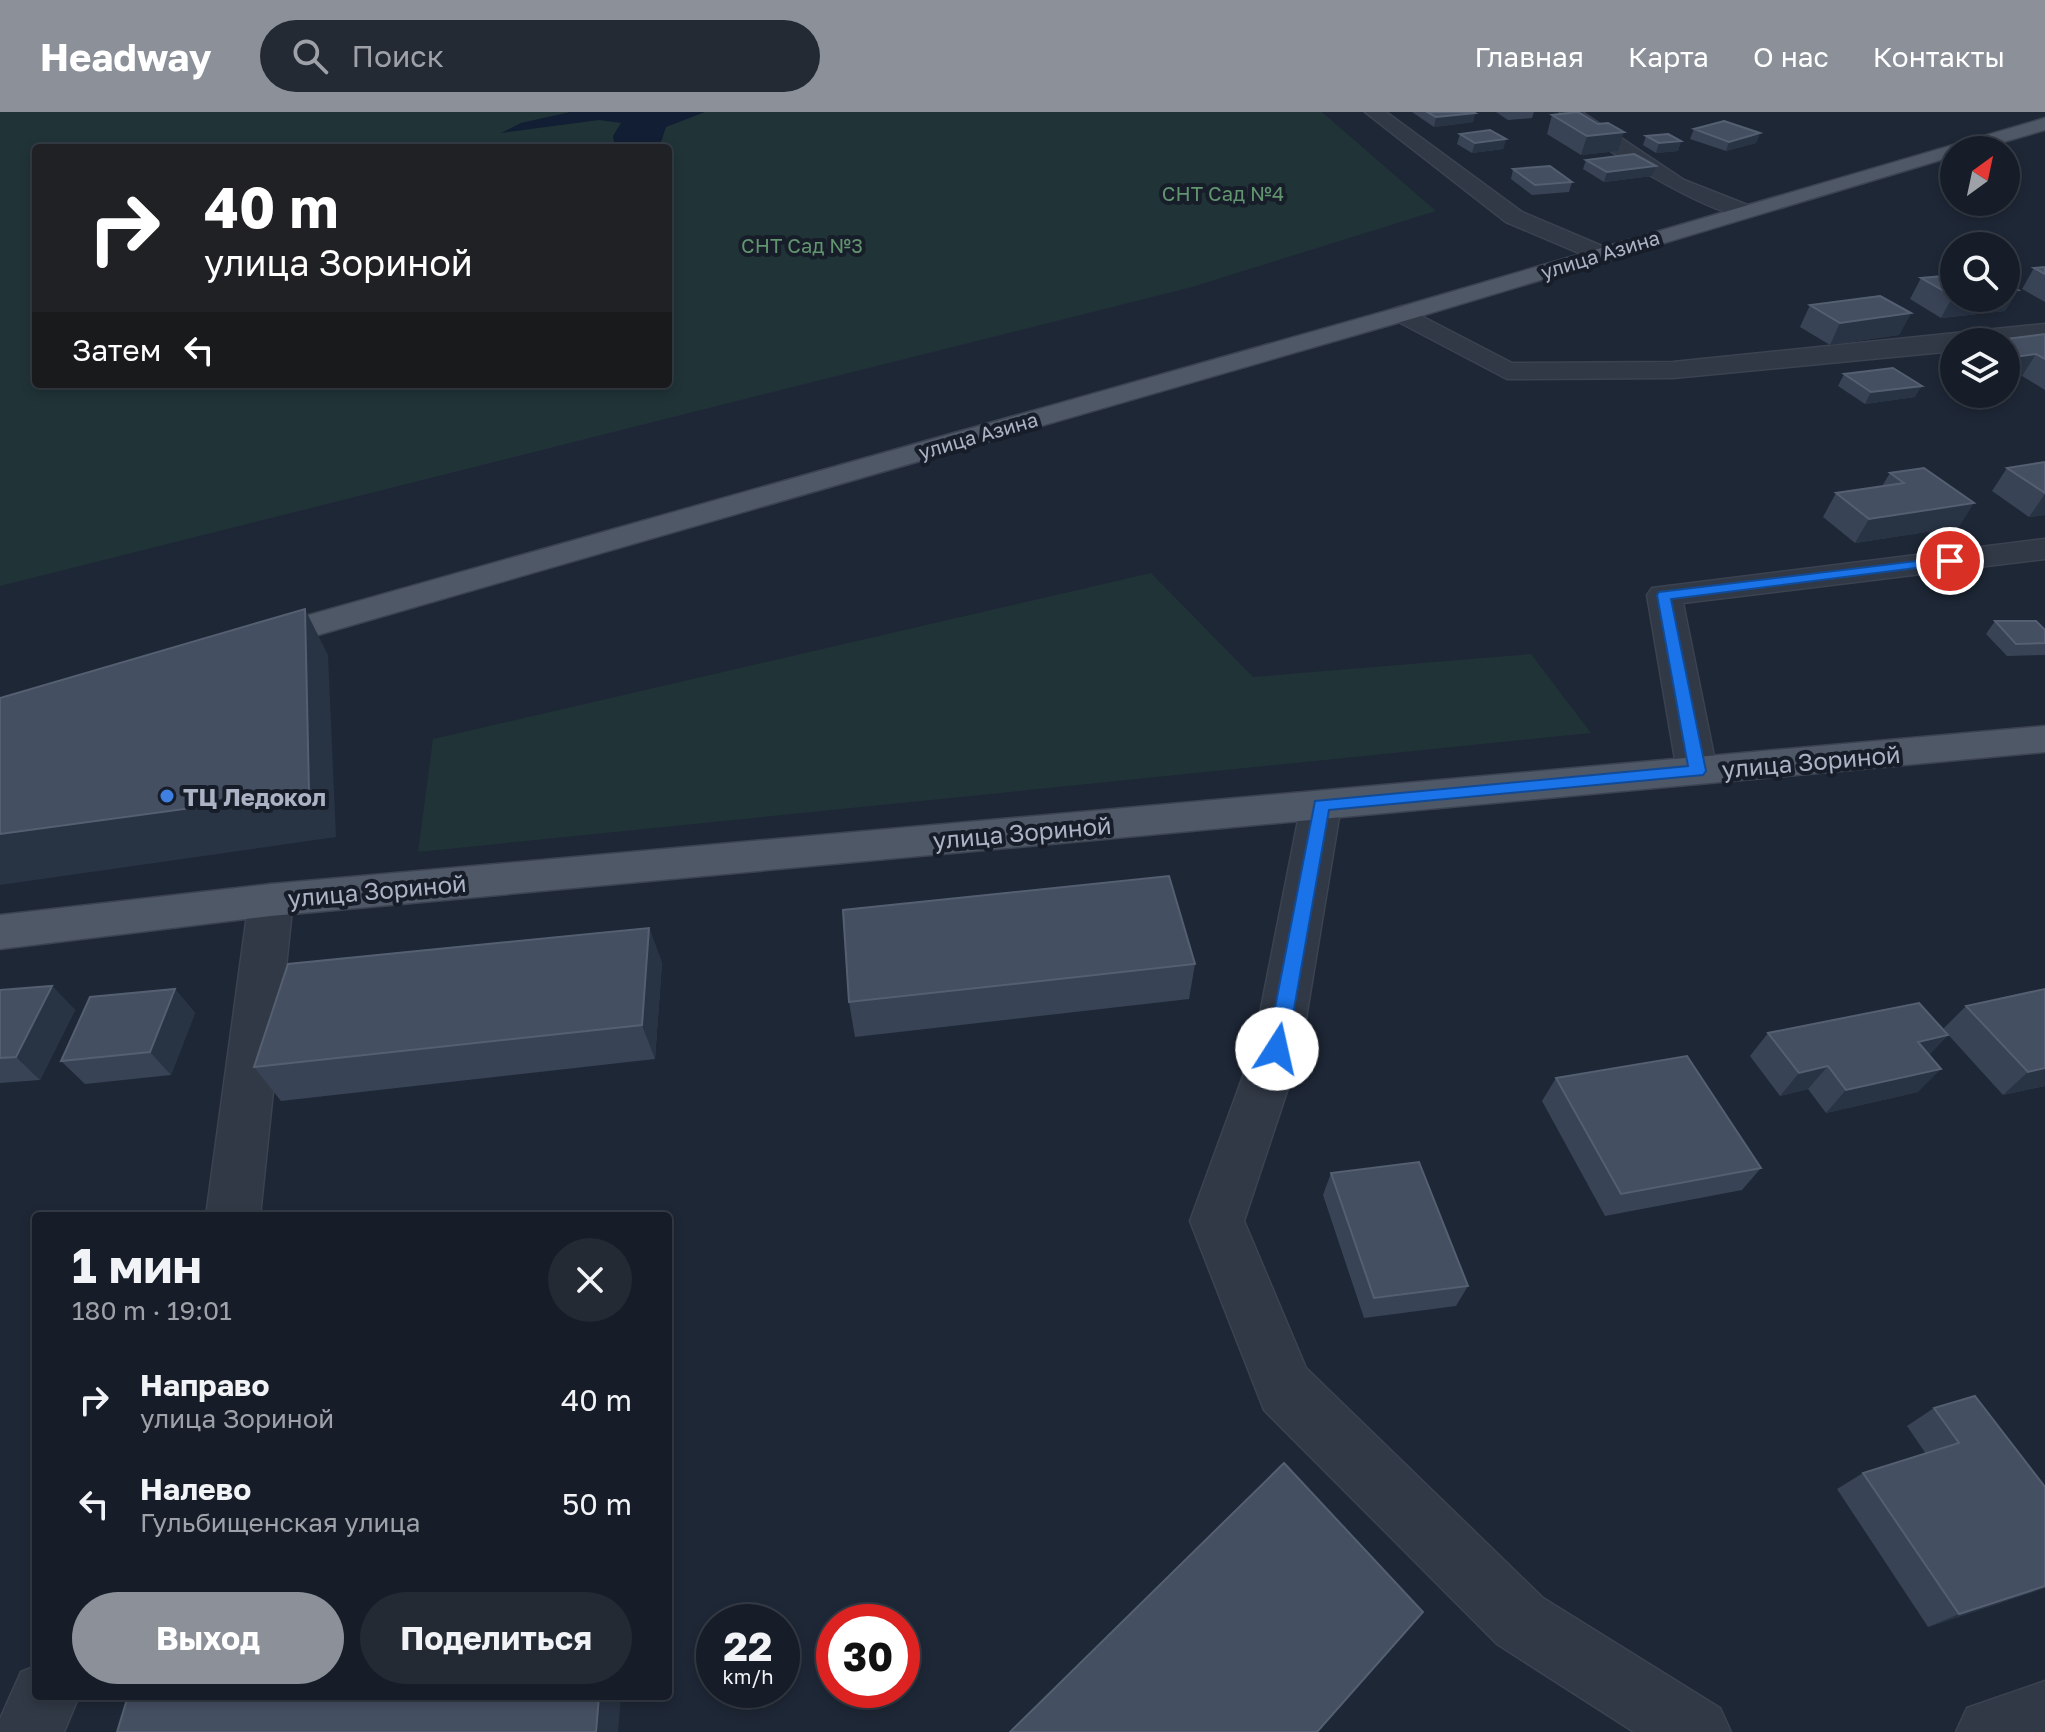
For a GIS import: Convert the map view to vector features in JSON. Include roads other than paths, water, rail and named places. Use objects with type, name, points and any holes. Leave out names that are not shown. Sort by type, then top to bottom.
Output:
[{"type":"main road","name":"улица Азина","points":[[2003,136],[2045,124]]},
{"type":"main road","name":"улица Азина","points":[[222,651],[1402,314],[1940,154]]},
{"type":"main road","name":"улица Зориной","points":[[0,932],[271,900],[2045,739]]},
{"type":"street","points":[[1374,112],[1514,217],[1601,254]]},
{"type":"street","points":[[1569,112],[1677,184],[1742,211]]},
{"type":"street","points":[[1402,314],[1507,371],[1673,370],[1940,344]]},
{"type":"street","points":[[2020,335],[2045,332]]},
{"type":"street","points":[[1697,771],[1664,595],[2045,549]]},
{"type":"street","points":[[1321,805],[1277,1049],[1217,1221],[1222,1235],[1285,1389],[1520,1621],[1696,1732]]},
{"type":"street","points":[[233,1212],[271,900]]},
{"type":"street","points":[[29,1732],[43,1700]]},
{"type":"street","points":[[1991,1732],[2045,1715]]},
{"type":"water","points":[[570,112],[705,112],[666,127],[660,144],[614,144],[613,136],[621,123],[599,120],[501,133],[521,123]]},
{"type":"place","name":"ТЦ Ледокол","points":[[167,796]]},
{"type":"park label","name":"СНТ Сад №4","points":[[1223,193]]},
{"type":"park label","name":"СНТ Сад №3","points":[[802,245]]}]
